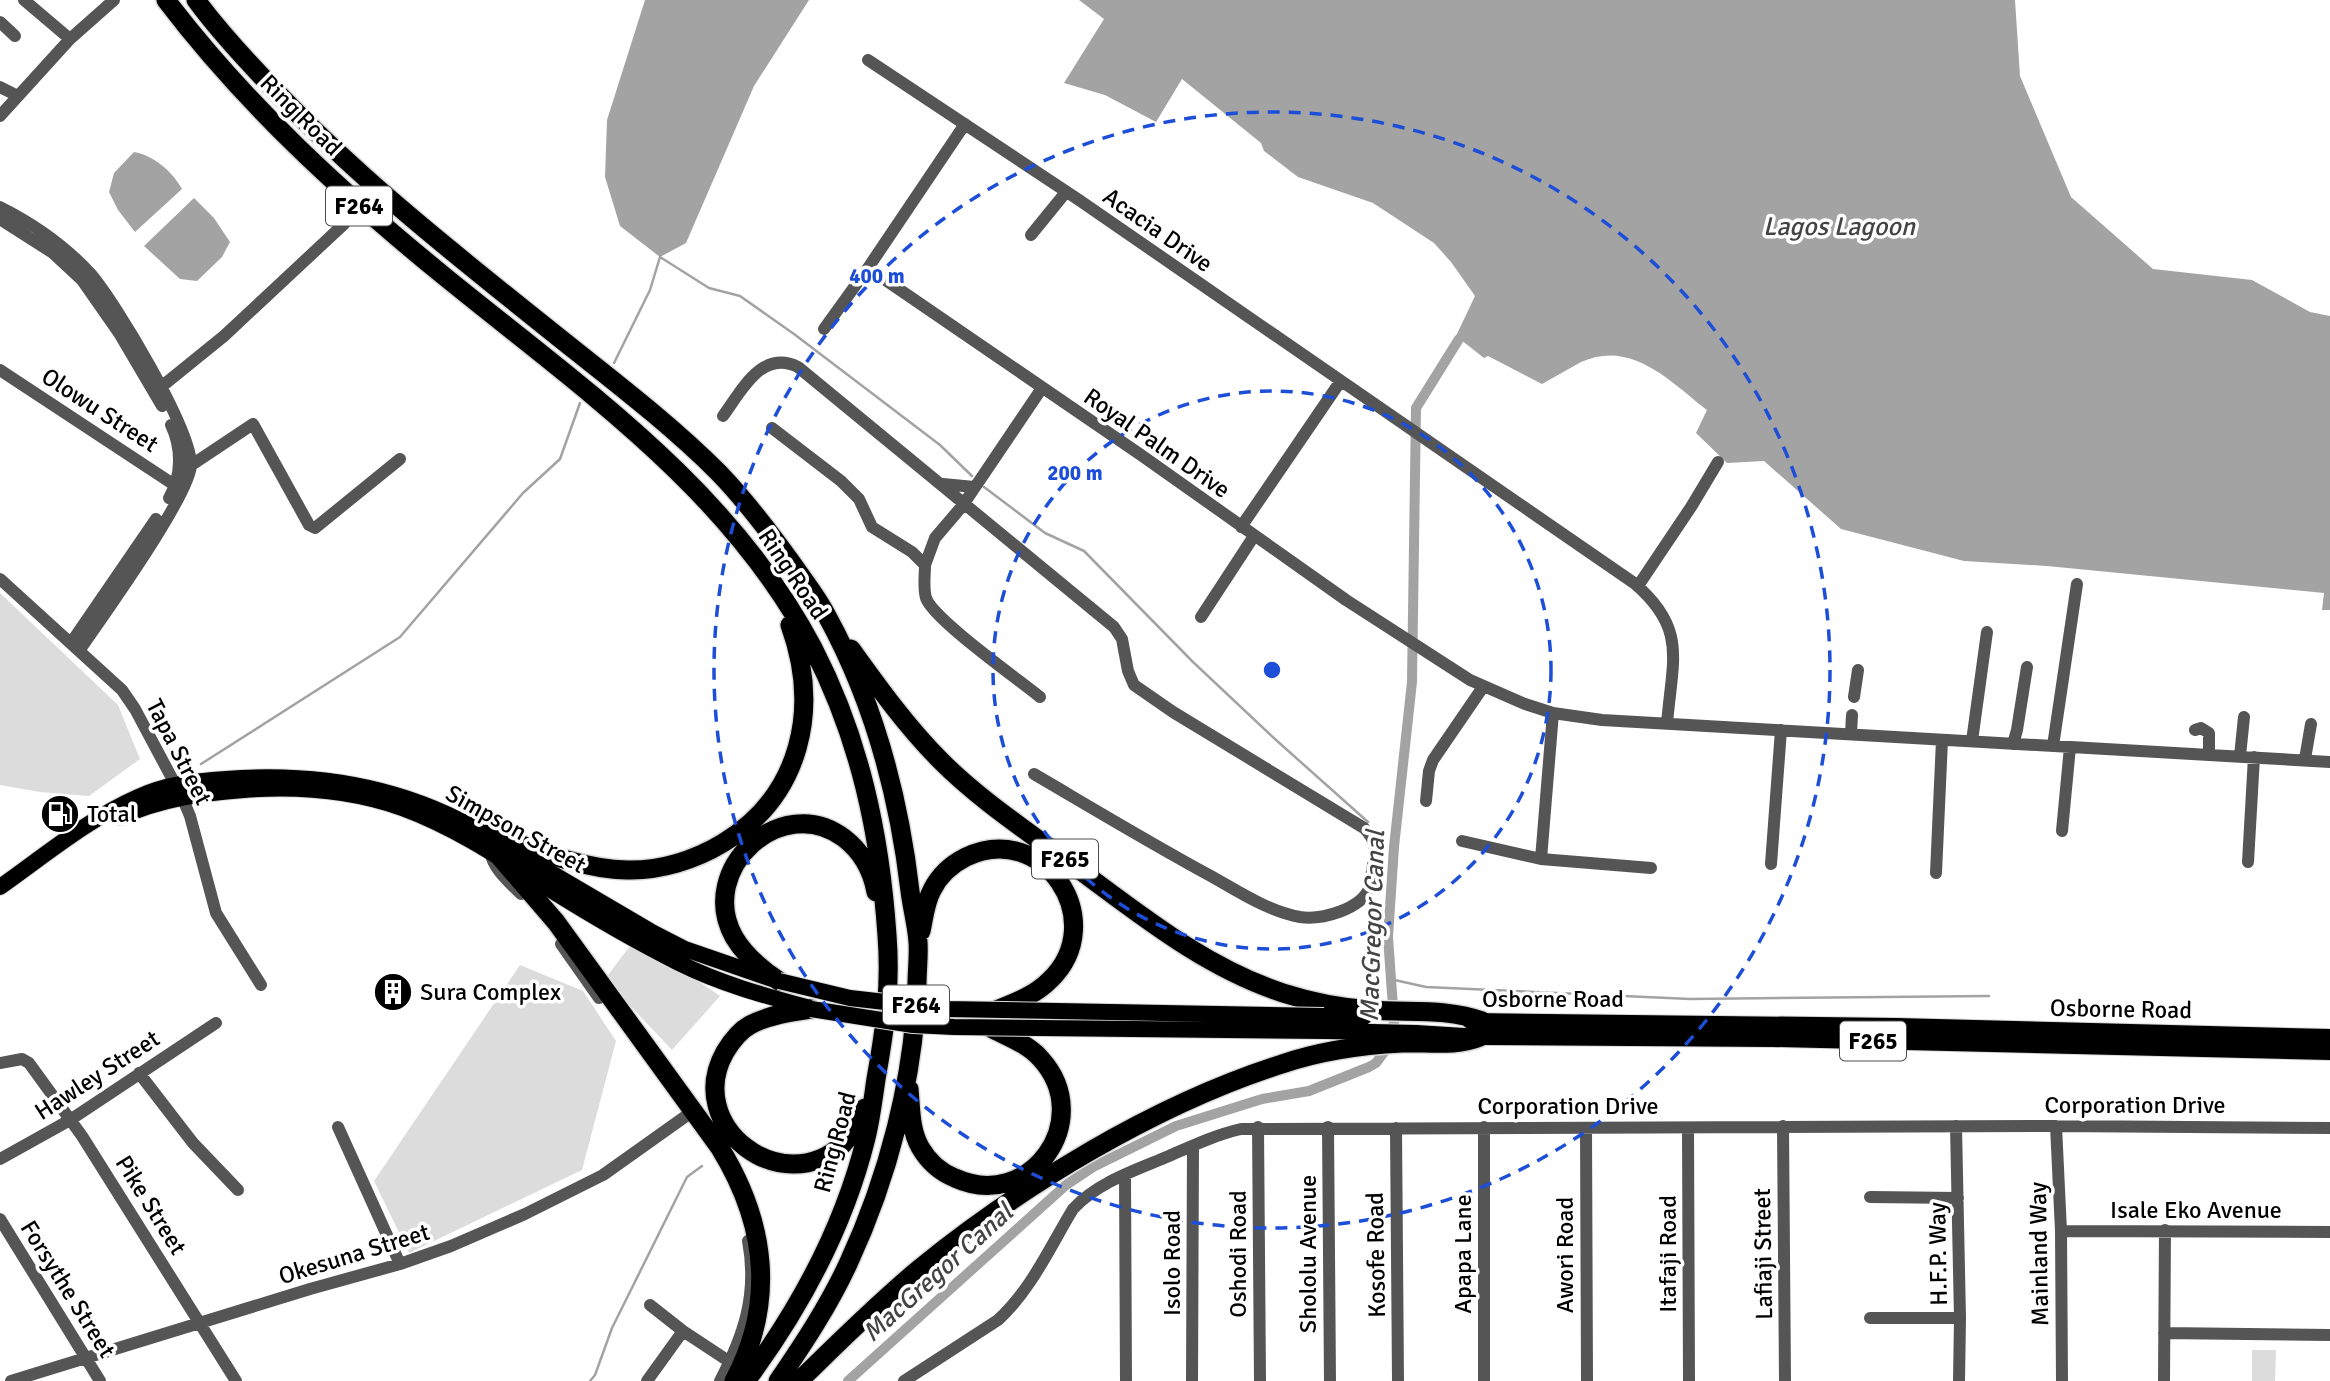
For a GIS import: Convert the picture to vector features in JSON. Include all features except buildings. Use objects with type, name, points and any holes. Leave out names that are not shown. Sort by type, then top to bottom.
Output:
[{"type":"highway","name":"Ring Road","points":[[166,0],[209,54],[261,111],[323,172],[441,274],[602,404],[690,482],[736,534],[776,588],[813,648],[852,739],[879,845],[887,927],[889,988],[866,1140],[834,1233],[784,1327],[746,1381]]},
{"type":"highway","name":"Ring Road","points":[[196,0],[236,50],[348,163],[452,253],[617,384],[690,446],[737,492],[775,540],[826,614],[869,710],[884,756],[905,850],[918,943],[916,1011],[907,1080],[884,1171],[852,1255],[815,1324],[778,1381]]},
{"type":"highway","points":[[474,828],[603,869],[629,870],[656,868],[685,861],[710,851],[737,834],[762,813],[788,773],[802,726],[803,675],[798,650],[776,588]]},
{"type":"highway","name":"F265","points":[[826,614],[896,711],[940,760],[984,800],[1154,925],[1215,964],[1245,979],[1317,1002],[1371,1026],[1417,1027],[1463,1014],[1481,1029]]},
{"type":"highway","points":[[779,981],[754,963],[733,935],[727,915],[725,891],[733,866],[762,835],[790,825],[806,824],[838,834],[854,846],[865,861],[874,883],[878,912],[887,927]]},
{"type":"highway","points":[[907,1080],[912,1121],[920,1147],[943,1173],[964,1182],[1001,1185],[1018,1179],[1035,1168],[1049,1152],[1057,1136],[1062,1106],[1052,1074],[1040,1058],[993,1019],[1049,981],[1068,955],[1074,936],[1075,920],[1072,906],[1054,875],[1027,855],[1008,849],[991,850],[960,861],[945,873],[933,888],[918,943]]},
{"type":"highway","points":[[495,854],[563,933],[712,1137],[738,1177],[755,1227],[761,1283],[754,1336],[745,1360],[732,1372]]},
{"type":"highway","name":"F265","points":[[811,1009],[776,1014],[741,1031],[722,1058],[717,1072],[717,1107],[740,1143],[765,1160],[787,1164],[821,1159],[845,1142],[856,1127],[875,1084]]},
{"type":"highway","points":[[799,1381],[920,1269],[993,1215],[1090,1152],[1149,1119],[1229,1083],[1311,1055],[1371,1026],[1417,1027],[1467,1042],[1481,1029]]},
{"type":"main road","name":"Simpson Street","points":[[179,791],[254,777],[304,777],[338,781],[396,794],[443,812],[474,828],[612,919]]},
{"type":"main road","points":[[0,887],[70,838],[179,791],[315,789],[357,796],[401,808],[445,826],[612,919],[682,965],[722,982],[811,1009]]},
{"type":"main road","points":[[612,919],[685,949],[819,992],[877,1002],[947,1009],[993,1019]]},
{"type":"main road","name":"F265","points":[[811,1009],[913,1025],[993,1019],[1371,1026]]},
{"type":"main road","name":"Osborne Road","points":[[1481,1029],[1822,1025],[2330,1037]]},
{"type":"main road","name":"Osborne Road","points":[[1481,1029],[2330,1052]]},
{"type":"street","points":[[23,0],[70,39]]},
{"type":"street","points":[[0,116],[70,39],[114,0]]},
{"type":"street","points":[[0,22],[15,36]]},
{"type":"street","name":"Acacia Drive","points":[[868,60],[1066,192],[1638,586],[1662,612],[1671,628],[1673,647],[1667,724]]},
{"type":"street","points":[[0,87],[18,96]]},
{"type":"street","points":[[824,329],[965,124]]},
{"type":"street","points":[[1031,235],[1066,192]]},
{"type":"street","points":[[0,207],[60,245],[90,273],[161,387],[183,431],[191,465],[187,484],[155,537],[75,647]]},
{"type":"street","points":[[0,219],[53,253],[82,280],[109,317],[158,397],[176,436],[178,480]]},
{"type":"street","points":[[161,387],[224,336],[344,223]]},
{"type":"street","name":"Royal Palm Drive","points":[[868,268],[1407,639],[1483,687],[1525,704],[1553,713],[1602,720],[2330,762]]},
{"type":"street","points":[[723,416],[748,382],[768,365],[788,362],[798,368],[943,484],[963,505],[1114,627],[1122,639],[1128,671],[1134,685],[1173,712],[1364,828],[1376,846],[1370,887],[1357,903],[1319,917],[1302,917],[1280,912],[1173,856],[1034,774]]},
{"type":"street","points":[[0,387],[3,372]]},
{"type":"street","name":"Olowu Street","points":[[3,372],[178,480]]},
{"type":"street","points":[[1241,527],[1340,382]]},
{"type":"street","points":[[912,552],[935,538],[963,505],[1042,388]]},
{"type":"street","points":[[75,647],[178,480],[191,465],[253,424],[312,528],[400,459]]},
{"type":"street","points":[[772,428],[841,481],[859,499],[872,527],[912,552],[925,565]]},
{"type":"street","points":[[1638,586],[1691,508],[1718,462]]},
{"type":"street","points":[[943,484],[974,487]]},
{"type":"street","points":[[1201,617],[1254,536]]},
{"type":"street","points":[[935,538],[925,565],[926,597],[932,609],[948,625],[1040,697]]},
{"type":"street","name":"Tapa Street","points":[[0,579],[122,690],[135,709],[190,816],[210,899],[216,913],[261,985]]},
{"type":"street","points":[[2053,746],[2077,584]]},
{"type":"street","points":[[1972,741],[1987,632]]},
{"type":"street","points":[[2012,744],[2017,730],[2026,667]]},
{"type":"street","points":[[1854,696],[1858,670]]},
{"type":"street","points":[[1426,801],[1433,760],[1483,687]]},
{"type":"street","points":[[1541,859],[1553,713]]},
{"type":"street","points":[[1851,734],[1852,716]]},
{"type":"street","points":[[2240,756],[2244,717]]},
{"type":"street","points":[[2305,760],[2311,724]]},
{"type":"street","points":[[2195,730],[2201,728],[2209,733],[2209,754]]},
{"type":"street","points":[[1771,864],[1781,730]]},
{"type":"street","points":[[1936,873],[1942,740]]},
{"type":"street","points":[[2062,831],[2070,747]]},
{"type":"street","points":[[2248,862],[2254,757]]},
{"type":"street","points":[[1462,841],[1541,859],[1651,868]]},
{"type":"street","points":[[495,854],[492,861],[497,869],[540,915],[711,1151],[736,1199],[749,1247],[749,1300],[745,1327],[732,1372],[720,1381]]},
{"type":"street","name":"Hawley Street","points":[[0,1159],[69,1120],[216,1023]]},
{"type":"street","name":"Pike Street","points":[[0,1063],[22,1059],[29,1063],[82,1136],[236,1381]]},
{"type":"street","points":[[139,1073],[193,1143],[238,1190]]},
{"type":"street","name":"Okesuna Street","points":[[11,1381],[400,1264],[451,1246],[525,1214],[603,1175],[686,1116]]},
{"type":"street","name":"Lafiaji Street","points":[[1783,1126],[1785,1381]]},
{"type":"street","name":"H.F.P. Way","points":[[1956,1126],[1959,1381]]},
{"type":"street","name":"Mainland Way","points":[[2056,1126],[2061,1231],[2062,1381]]},
{"type":"street","points":[[338,1127],[400,1264]]},
{"type":"street","name":"Corporation Drive","points":[[904,1381],[998,1320],[1011,1308],[1023,1293],[1073,1209],[1096,1189],[1226,1132],[1258,1127],[2330,1128]]},
{"type":"street","name":"Oshodi Road","points":[[1258,1127],[1260,1381]]},
{"type":"street","name":"Shololu Avenue","points":[[1328,1127],[1330,1381]]},
{"type":"street","name":"Apapa Lane","points":[[1484,1127],[1484,1381]]},
{"type":"street","name":"Kosofe Road","points":[[1396,1128],[1398,1381]]},
{"type":"street","name":"Awori Road","points":[[1586,1128],[1587,1381]]},
{"type":"street","name":"Itafaji Road","points":[[1688,1128],[1689,1381]]},
{"type":"street","name":"Isolo Road","points":[[1192,1381],[1193,1146]]},
{"type":"street","points":[[1125,1175],[1126,1381]]},
{"type":"street","points":[[1870,1197],[1958,1198]]},
{"type":"street","name":"Forsythe Street","points":[[0,1219],[100,1381]]},
{"type":"street","points":[[2164,1381],[2165,1230]]},
{"type":"street","name":"Isale Eko Avenue","points":[[2061,1231],[2330,1232]]},
{"type":"street","points":[[650,1305],[732,1372]]},
{"type":"street","points":[[1870,1318],[1960,1318]]},
{"type":"street","points":[[647,1381],[683,1331]]},
{"type":"street","points":[[2164,1333],[2330,1335]]},
{"type":"shaded area","points":[[0,593],[118,705],[140,759],[89,796],[0,785]]},
{"type":"shaded area","points":[[636,938],[720,996],[672,1050],[605,979]]},
{"type":"shaded area","points":[[520,965],[583,991],[616,1041],[582,1170],[409,1253],[374,1181]]},
{"type":"shaded area","points":[[2252,1350],[2276,1350],[2275,1381],[2252,1381]]},
{"type":"water","points":[[645,0],[809,0],[754,86],[686,243],[660,257],[620,226],[605,177],[607,120]]},
{"type":"water","name":"Lagos Lagoon","points":[[1079,0],[2015,0],[2020,76],[2071,197],[2153,269],[2252,280],[2310,312],[2330,316],[2330,610],[2322,610],[2324,593],[2047,566],[1964,561],[1841,529],[1764,461],[1727,463],[1696,433],[1707,410],[1649,366],[1633,359],[1599,356],[1581,362],[1542,384],[1488,356],[1484,358],[1456,336],[1475,296],[1451,262],[1434,243],[1373,203],[1298,177],[1182,79],[1156,122],[1105,95],[1064,83],[1104,19]]},
{"type":"water","points":[[134,152],[162,165],[182,189],[135,232],[118,210],[109,192],[114,173]]},
{"type":"water","points":[[194,198],[214,218],[230,242],[222,257],[197,281],[180,279],[144,246]]},
{"type":"waterway","points":[[614,363],[650,290],[660,257],[709,288],[740,296],[940,445],[972,476]]},
{"type":"waterway","name":"MacGregor Canal","points":[[848,1381],[1066,1185],[1093,1167],[1176,1126],[1262,1099],[1309,1091],[1369,1067],[1376,1063],[1387,1048],[1392,1039],[1394,1021],[1388,937],[1394,847],[1412,682],[1416,408],[1459,339]]},
{"type":"waterway","points":[[201,764],[400,637],[523,493],[560,459],[580,403]]},
{"type":"waterway","points":[[984,487],[1045,533],[1084,551],[1193,662],[1368,822]]},
{"type":"waterway","points":[[1390,979],[1426,987],[1690,999],[1989,996]]},
{"type":"waterway","points":[[590,1381],[595,1375],[612,1328],[687,1177],[702,1166]]},
{"type":"place","name":"Total","points":[[60,814]]},
{"type":"place","name":"Sura Complex","points":[[393,992]]}]
